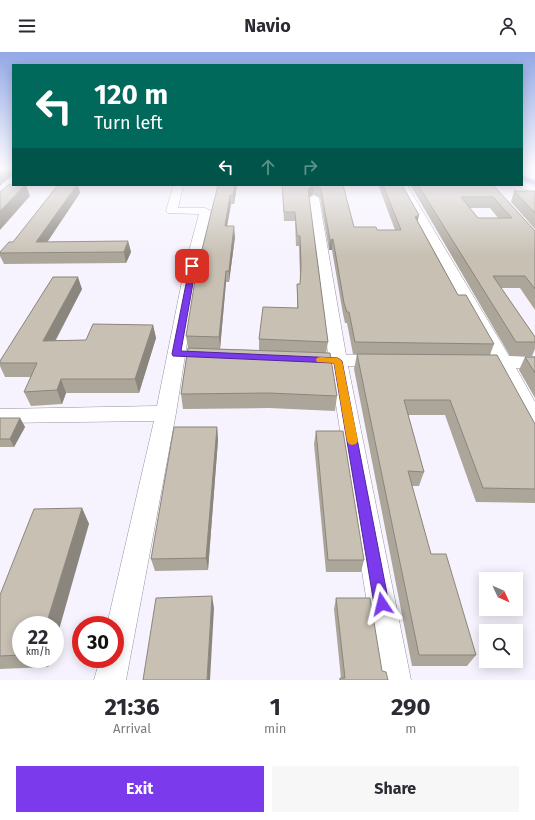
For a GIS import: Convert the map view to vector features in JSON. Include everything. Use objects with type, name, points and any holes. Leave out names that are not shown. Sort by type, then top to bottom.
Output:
[{"type":"street","points":[[124,616],[166,413],[184,354],[192,266],[205,211],[172,210],[175,197]]},
{"type":"street","points":[[409,197],[535,420]]},
{"type":"street","points":[[314,198],[338,361],[395,680]]},
{"type":"street","points":[[307,359],[338,361],[393,361]]},
{"type":"street","points":[[456,361],[535,362]]},
{"type":"street","points":[[0,416],[166,413]]},
{"type":"street","points":[[110,680],[113,668]]},
{"type":"building","points":[[0,197],[13,197],[0,211]]},
{"type":"building","points":[[48,197],[68,197],[36,242],[128,241],[124,252],[0,253],[9,242],[13,242]]},
{"type":"building","points":[[215,197],[230,197],[225,226],[234,226],[229,271],[226,271],[219,337],[186,336],[196,274]]},
{"type":"building","points":[[283,197],[309,197],[328,342],[259,339],[263,307],[298,308],[297,284],[300,284],[301,266],[300,236],[297,236],[295,212],[284,212]]},
{"type":"building","points":[[322,197],[346,197],[354,227],[376,227],[377,230],[401,230],[388,197],[409,197],[419,215],[415,217],[458,295],[466,295],[494,344],[355,342],[349,312],[347,312],[344,303],[333,239],[330,240]]},
{"type":"building","points":[[426,197],[461,197],[478,218],[512,218],[493,197],[504,197],[535,231],[535,289],[525,276],[493,276],[535,337],[535,342],[516,342]]},
{"type":"building","points":[[520,197],[535,197],[535,213]]},
{"type":"building","points":[[53,277],[78,277],[43,341],[86,340],[93,324],[153,325],[135,379],[61,379],[57,390],[24,392],[37,363],[0,363]]},
{"type":"building","points":[[188,348],[330,353],[337,396],[269,393],[181,394]]},
{"type":"building","points":[[357,354],[497,355],[535,424],[535,489],[483,488],[450,400],[404,400],[424,472],[408,471],[431,554],[446,554],[476,655],[419,655]]},
{"type":"building","points":[[525,357],[535,357],[535,373]]},
{"type":"building","points":[[0,418],[20,418],[10,439],[0,439]]},
{"type":"building","points":[[174,427],[217,427],[206,558],[151,559]]},
{"type":"building","points":[[316,431],[343,431],[364,560],[328,560]]},
{"type":"building","points":[[82,508],[49,616],[12,616],[12,655],[0,656],[0,595],[34,509]]},
{"type":"building","points":[[212,596],[207,680],[143,680],[156,598]]},
{"type":"building","points":[[336,598],[370,598],[382,671],[386,672],[388,680],[340,680],[340,678],[345,678]]},
{"type":"slow traffic","points":[[320,360],[338,361],[352,441]]},
{"type":"route","points":[[192,266],[177,354],[338,361],[382,604]]}]
